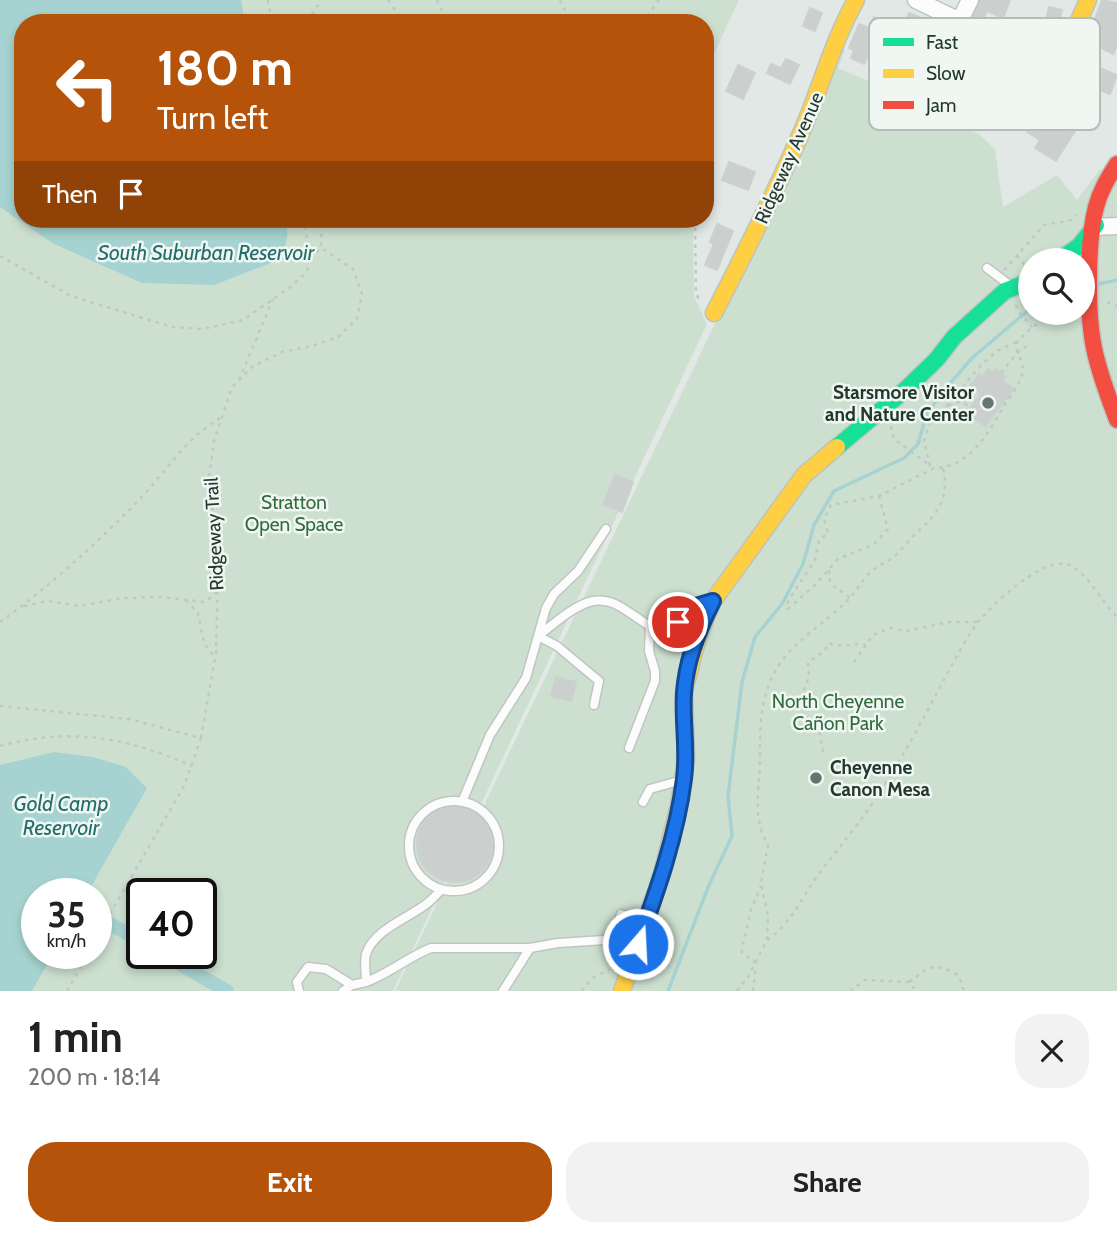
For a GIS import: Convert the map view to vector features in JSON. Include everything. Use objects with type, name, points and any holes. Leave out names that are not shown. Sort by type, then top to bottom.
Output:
[{"type":"street","name":"Ridgeway Avenue","points":[[709,311],[748,248],[825,78],[837,36],[856,0]]},
{"type":"street","points":[[916,0],[954,18]]},
{"type":"street","points":[[961,18],[970,0]]},
{"type":"street","points":[[1080,18],[1088,0]]},
{"type":"street","points":[[1117,164],[1104,184],[1095,209],[1090,283],[1095,353],[1117,420]]},
{"type":"street","points":[[1058,248],[1105,217],[1117,186]]},
{"type":"street","points":[[1094,226],[1117,226]]},
{"type":"street","points":[[1076,248],[1094,226]]},
{"type":"street","points":[[622,991],[662,874],[684,779],[684,691],[699,634],[713,601],[804,475],[905,390],[937,359],[1016,298],[1018,293]]},
{"type":"lane","points":[[987,268],[1018,277]]},
{"type":"lane","points":[[461,802],[490,735],[526,678],[546,608],[554,594],[578,571],[606,529]]},
{"type":"lane","points":[[538,636],[584,604],[595,600],[615,603],[650,626],[669,628],[696,606],[713,601]]},
{"type":"lane","points":[[629,748],[655,681],[649,651],[650,626]]},
{"type":"lane","points":[[538,636],[558,646],[599,681],[594,705]]},
{"type":"lane","points":[[643,802],[650,789],[684,779]]},
{"type":"lane","points":[[449,801],[461,802],[482,810],[489,818],[497,833],[499,852],[495,867],[483,881],[467,890],[441,890],[428,883],[416,870],[410,852],[410,838],[414,826],[425,812],[449,801]]},
{"type":"lane","points":[[366,982],[365,962],[371,945],[381,934],[426,904],[441,890]]},
{"type":"lane","points":[[342,991],[384,975],[431,948],[530,948],[605,940],[616,929],[621,914],[646,921]]},
{"type":"lane","points":[[503,991],[530,948]]},
{"type":"lane","points":[[299,991],[298,982],[308,967],[326,969],[352,985]]},
{"type":"path","points":[[1008,266],[1044,225],[1072,220],[1077,210]]},
{"type":"path","points":[[0,256],[71,296],[172,327],[202,329],[243,320],[307,272],[310,258],[305,228]]},
{"type":"path","points":[[310,258],[321,248],[322,228]]},
{"type":"path","points":[[695,228],[696,293],[709,311]]},
{"type":"path","name":"Ridgeway Trail","points":[[112,910],[184,786],[201,738],[215,659],[218,591],[209,477],[214,441],[232,387],[252,367],[282,352],[338,337],[357,319],[362,294],[353,269],[321,248]]},
{"type":"path","points":[[1017,255],[1018,259]]},
{"type":"path","points":[[238,381],[273,299]]},
{"type":"path","points":[[1017,310],[1032,327]]},
{"type":"path","points":[[932,467],[924,441],[931,419],[948,405],[980,366],[997,351],[1017,342],[1036,325]]},
{"type":"path","points":[[889,420],[894,439],[932,467],[943,468],[959,462],[982,442],[994,427],[1023,372],[1023,361],[1017,353],[1017,342]]},
{"type":"path","points":[[1001,373],[1017,353],[1030,344]]},
{"type":"path","points":[[948,405],[958,402],[970,406],[962,400],[959,391]]},
{"type":"path","points":[[0,622],[23,606],[138,501],[205,426],[222,417]]},
{"type":"path","points":[[879,496],[888,529],[873,545],[838,559],[788,609],[788,601],[816,560],[819,540],[828,533],[824,519],[831,505],[879,496],[932,467]]},
{"type":"path","points":[[756,963],[742,953],[742,949],[751,910],[761,884],[768,845],[760,831],[757,816],[760,792],[759,722],[766,692],[779,665],[794,647],[850,598],[873,570],[892,557],[934,517],[942,503],[947,485],[943,468]]},
{"type":"path","points":[[767,940],[781,931],[815,880],[880,793],[978,622],[1024,580],[1044,567],[1066,564],[1082,574],[1117,617]]},
{"type":"path","points":[[829,570],[830,583],[850,598]]},
{"type":"path","points":[[23,606],[48,601],[78,606],[124,598],[205,602],[218,591]]},
{"type":"path","points":[[186,600],[198,613],[204,643],[215,659]]},
{"type":"path","points":[[854,662],[873,635],[890,628],[906,631],[950,622],[978,622]]},
{"type":"path","points":[[823,752],[813,693],[804,689],[810,677],[808,662],[824,652],[829,643],[839,647],[855,643],[865,644]]},
{"type":"path","points":[[0,706],[129,719],[201,738]]},
{"type":"path","points":[[0,746],[50,736],[100,736],[162,753],[192,766]]},
{"type":"path","points":[[737,991],[756,963],[767,940],[768,915],[761,884]]},
{"type":"path","points":[[582,991],[591,979],[610,969],[614,960]]},
{"type":"path","points":[[753,991],[756,963]]},
{"type":"path","points":[[850,991],[865,980],[909,982],[930,966],[943,966],[959,976],[964,991]]},
{"type":"path","points":[[67,991],[79,969]]},
{"type":"path","points":[[909,982],[916,991]]},
{"type":"green space","name":"Stratton Open Space","points":[[0,0],[739,0],[714,54],[714,14],[14,14],[14,228],[693,228],[694,296],[707,324],[393,991],[0,991]]},
{"type":"green space","name":"North Cheyenne Cañon Park","points":[[840,47],[845,50],[838,68],[869,81],[869,130],[970,130],[979,134],[995,149],[1003,207],[1057,175],[1077,200],[1100,169],[1117,177],[1117,991],[395,991],[720,313]]},
{"type":"water","name":"South Suburban Reservoir","points":[[0,0],[241,0],[243,14],[14,14],[14,217],[0,207]]},
{"type":"water","name":"South Suburban Reservoir","points":[[30,228],[287,229],[287,240],[279,260],[214,285],[142,283],[52,243]]},
{"type":"water","name":"Gold Camp Reservoir","points":[[54,752],[93,757],[126,767],[147,788],[96,878],[21,878],[21,969],[44,969],[32,991],[0,991],[0,765]]},
{"type":"building","points":[[980,0],[1010,0],[1003,18],[987,11],[984,18],[971,18]]},
{"type":"building","points":[[1102,0],[1117,3],[1117,46],[1113,54],[1100,48],[1100,18],[1095,18]]},
{"type":"building","points":[[1049,7],[1062,10],[1060,18],[1046,18]]},
{"type":"building","points":[[810,8],[822,13],[815,31],[803,26]]},
{"type":"building","points":[[909,13],[922,18],[907,18]]},
{"type":"building","points":[[859,24],[869,28],[869,56],[864,64],[851,58],[854,50],[849,48]]},
{"type":"building","points":[[786,59],[799,65],[790,84],[767,73],[771,64],[781,68]]},
{"type":"building","points":[[738,65],[755,73],[743,99],[726,91]]},
{"type":"building","points":[[1100,68],[1117,75],[1110,94],[1100,90]]},
{"type":"building","points":[[1076,130],[1056,161],[1035,148],[1040,140],[1027,132]]},
{"type":"building","points":[[729,162],[755,172],[748,190],[722,180]]},
{"type":"building","points":[[717,224],[733,231],[717,270],[705,265],[714,244],[710,242]]},
{"type":"building","name":"Starsmore Visitor and Nature Center","points":[[988,369],[993,373],[996,369],[1006,377],[1003,381],[1014,389],[985,426],[967,412],[981,394],[970,386],[979,374],[982,377]]},
{"type":"building","points":[[615,475],[633,482],[622,512],[603,504]]},
{"type":"building","points":[[556,677],[576,682],[571,701],[551,696]]},
{"type":"building","points":[[455,806],[470,809],[482,817],[490,829],[493,844],[490,859],[482,871],[470,879],[455,882],[440,879],[428,871],[420,859],[417,844],[420,829],[428,817],[440,809]]},
{"type":"waterway","points":[[1099,284],[1117,280]]},
{"type":"waterway","points":[[668,991],[709,885],[732,836],[728,796],[742,682],[755,637],[782,604],[803,564],[814,525],[834,491],[904,458],[918,444],[927,413],[953,380],[972,358],[1018,319]]},
{"type":"waterway","points":[[112,925],[126,933]]},
{"type":"waterway","points":[[188,969],[227,991]]},
{"type":"traffic: fast","points":[[1076,248],[1096,225]]},
{"type":"traffic: fast","points":[[837,447],[905,390],[937,359],[954,337],[1005,291],[1018,286]]},
{"type":"traffic: slow","points":[[714,313],[784,172],[841,30],[856,0]]},
{"type":"traffic: slow","points":[[1080,18],[1088,0]]},
{"type":"traffic: slow","points":[[622,991],[662,874],[679,805],[686,760],[684,691],[699,634],[713,601],[804,475],[837,447]]},
{"type":"traffic: jam","points":[[1117,164],[1096,207],[1089,278],[1094,348],[1117,420]]},
{"type":"place","name":"Starsmore Visitor and Nature Center","points":[[988,403]]},
{"type":"place","name":"Cheyenne Canon Mesa","points":[[816,778]]},
{"type":"route","points":[[638,944],[662,874],[679,805],[686,760],[684,691],[699,634],[713,601],[696,606],[678,622]]}]
